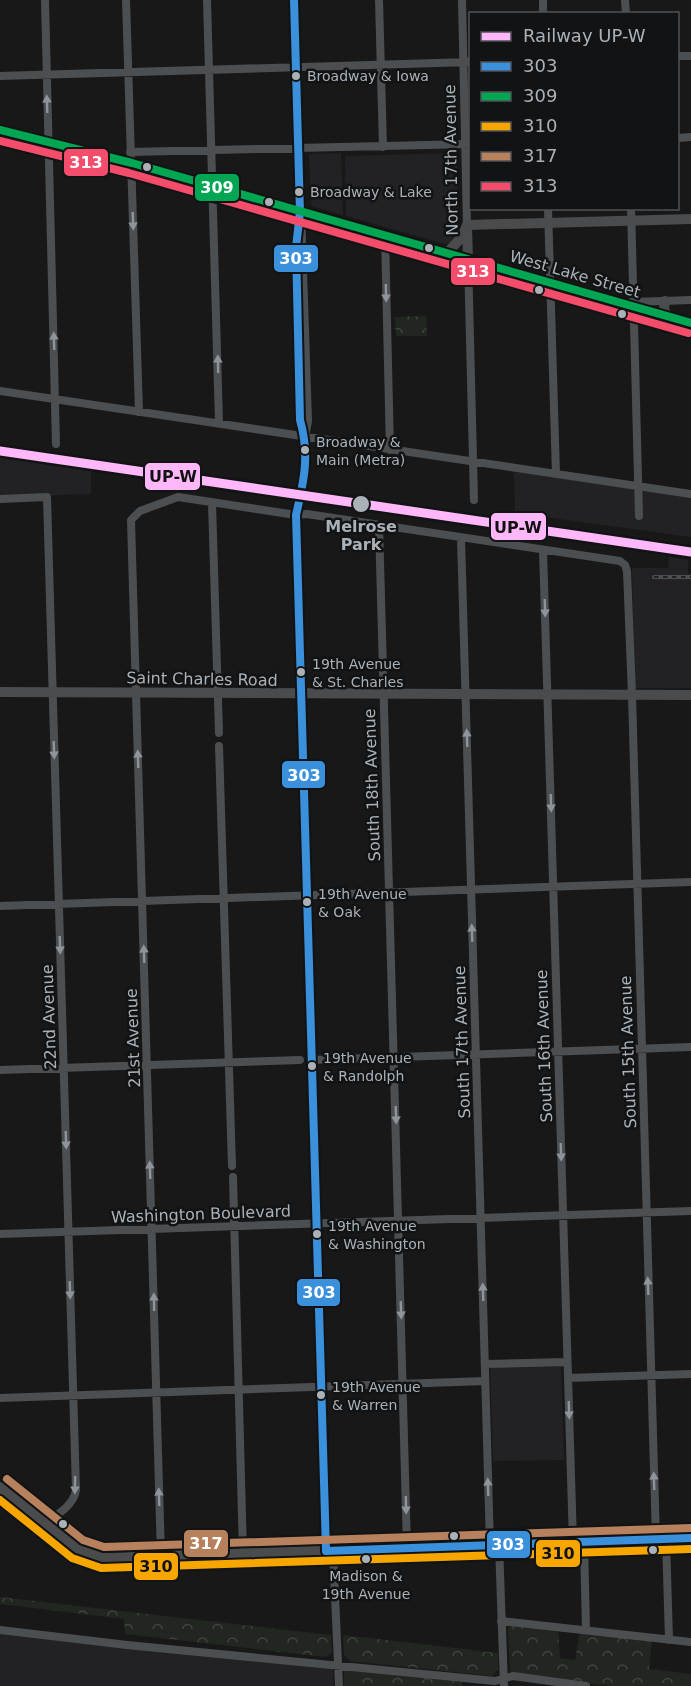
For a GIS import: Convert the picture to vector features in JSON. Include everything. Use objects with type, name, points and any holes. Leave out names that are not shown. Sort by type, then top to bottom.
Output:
[{"type":"main road","name":"West Lake Street","points":[[0,130],[131,157],[213,186],[300,212],[550,283],[633,304],[691,324]]},
{"type":"main road","points":[[447,253],[462,237],[467,225],[549,222],[631,214],[691,219]]},
{"type":"main road","name":"North 17th Avenue","points":[[467,225],[468,259]]},
{"type":"main road","points":[[665,301],[664,309],[667,316]]},
{"type":"main road","name":"Saint Charles Road","points":[[0,692],[691,695]]},
{"type":"main road","points":[[0,1488],[78,1549],[102,1558],[691,1538]]},
{"type":"street","points":[[45,0],[56,444]]},
{"type":"street","points":[[126,0],[139,412]]},
{"type":"street","points":[[207,0],[219,423]]},
{"type":"street","points":[[294,0],[300,212],[296,247],[300,420],[305,437],[306,474],[296,515],[321,1387],[339,1686]]},
{"type":"street","points":[[379,0],[383,147]]},
{"type":"street","name":"North 17th Avenue","points":[[462,0],[467,62],[467,225]]},
{"type":"street","points":[[0,75],[467,62]]},
{"type":"street","points":[[131,157],[212,151],[468,144]]},
{"type":"street","points":[[548,210],[556,474]]},
{"type":"street","points":[[631,214],[639,516]]},
{"type":"street","points":[[385,235],[390,450]]},
{"type":"street","name":"North 17th Avenue","points":[[468,259],[474,500]]},
{"type":"street","points":[[633,304],[691,300]]},
{"type":"street","points":[[0,391],[691,494]]},
{"type":"street","name":"22nd Avenue","points":[[0,499],[47,497],[76,1494],[45,1523]]},
{"type":"street","name":"21st Avenue","points":[[161,1556],[131,520],[140,511],[174,497],[212,503]]},
{"type":"street","points":[[219,733],[212,503],[296,515],[306,514],[543,550]]},
{"type":"street","name":"South 18th Avenue","points":[[379,525],[407,1548]]},
{"type":"street","name":"South 17th Avenue","points":[[461,538],[484,1364],[503,1682]]},
{"type":"street","name":"South 15th Avenue","points":[[543,550],[620,561],[625,565],[627,571],[651,1376],[669,1640]]},
{"type":"street","name":"South 16th Avenue","points":[[543,550],[567,1362],[586,1630]]},
{"type":"street","points":[[219,746],[232,1166]]},
{"type":"street","points":[[0,906],[691,882]]},
{"type":"street","points":[[311,1060],[691,1047]]},
{"type":"street","points":[[0,1070],[300,1060]]},
{"type":"street","points":[[233,1177],[243,1553]]},
{"type":"street","name":"Washington Boulevard","points":[[0,1234],[691,1211]]},
{"type":"street","points":[[484,1364],[567,1362]]},
{"type":"street","points":[[568,1378],[691,1374]]},
{"type":"street","points":[[0,1398],[485,1382]]},
{"type":"street","points":[[501,1621],[691,1642]]},
{"type":"street","points":[[0,1630],[503,1682],[513,1676],[586,1686]]},
{"type":"shaded area","points":[[341,153],[343,215],[311,206],[309,154]]},
{"type":"shaded area","points":[[457,153],[459,234],[448,245],[346,216],[345,156]]},
{"type":"shaded area","points":[[0,454],[91,467],[91,494],[0,497]]},
{"type":"shaded area","points":[[514,472],[691,497],[691,537],[515,513]]},
{"type":"shaded area","points":[[669,557],[688,560],[688,573],[691,574],[691,688],[635,688],[632,568],[668,568]]},
{"type":"shaded area","points":[[561,1358],[564,1460],[493,1461],[490,1360]]},
{"type":"shaded area","points":[[0,1633],[333,1669],[333,1686],[0,1686]]},
{"type":"green space","points":[[426,316],[427,336],[396,336],[395,317]]},
{"type":"green space","points":[[0,1597],[331,1635],[332,1652],[326,1657],[125,1634],[124,1619],[0,1604]]},
{"type":"green space","points":[[510,1624],[558,1629],[560,1658],[575,1660],[580,1632],[652,1640],[649,1669],[691,1674],[691,1686],[611,1686],[515,1675],[510,1672],[508,1629]]},
{"type":"green space","points":[[343,1635],[498,1653],[498,1670],[492,1676],[350,1661],[344,1655]]},
{"type":"green space","points":[[344,1669],[462,1682],[462,1686],[344,1686]]},
{"type":"railway","points":[[0,447],[367,503],[691,548]]},
{"type":"railway","points":[[654,577],[691,577]]},
{"type":"rail line","name":"UP-W","points":[[0,451],[691,552]]},
{"type":"transit line","name":"303","points":[[294,0],[300,212],[296,247],[300,420],[305,445],[303,479],[296,515],[326,1551]]},
{"type":"transit line","name":"309","points":[[0,130],[132,163],[691,323]]},
{"type":"transit line","name":"313","points":[[0,141],[129,173],[688,333]]},
{"type":"transit line","name":"317","points":[[7,1479],[83,1540],[104,1547],[691,1528]]},
{"type":"transit line","name":"310","points":[[0,1500],[72,1558],[101,1568],[691,1549]]},
{"type":"transit line","name":"303","points":[[326,1551],[691,1538]]},
{"type":"place","name":"Broadway & Iowa","points":[[296,76]]},
{"type":"place","name":"Broadway & Lake","points":[[299,192]]},
{"type":"place","name":"Broadway & Main (Metra)","points":[[305,450]]},
{"type":"place","name":"Melrose Park","points":[[361,504]]},
{"type":"place","name":"19th Avenue & St. Charles","points":[[301,672]]},
{"type":"place","name":"19th Avenue & Oak","points":[[307,902]]},
{"type":"place","name":"19th Avenue & Randolph","points":[[312,1066]]},
{"type":"place","name":"19th Avenue & Washington","points":[[317,1234]]},
{"type":"place","name":"19th Avenue & Warren","points":[[321,1395]]},
{"type":"place","name":"Madison & 19th Avenue","points":[[366,1559]]}]
